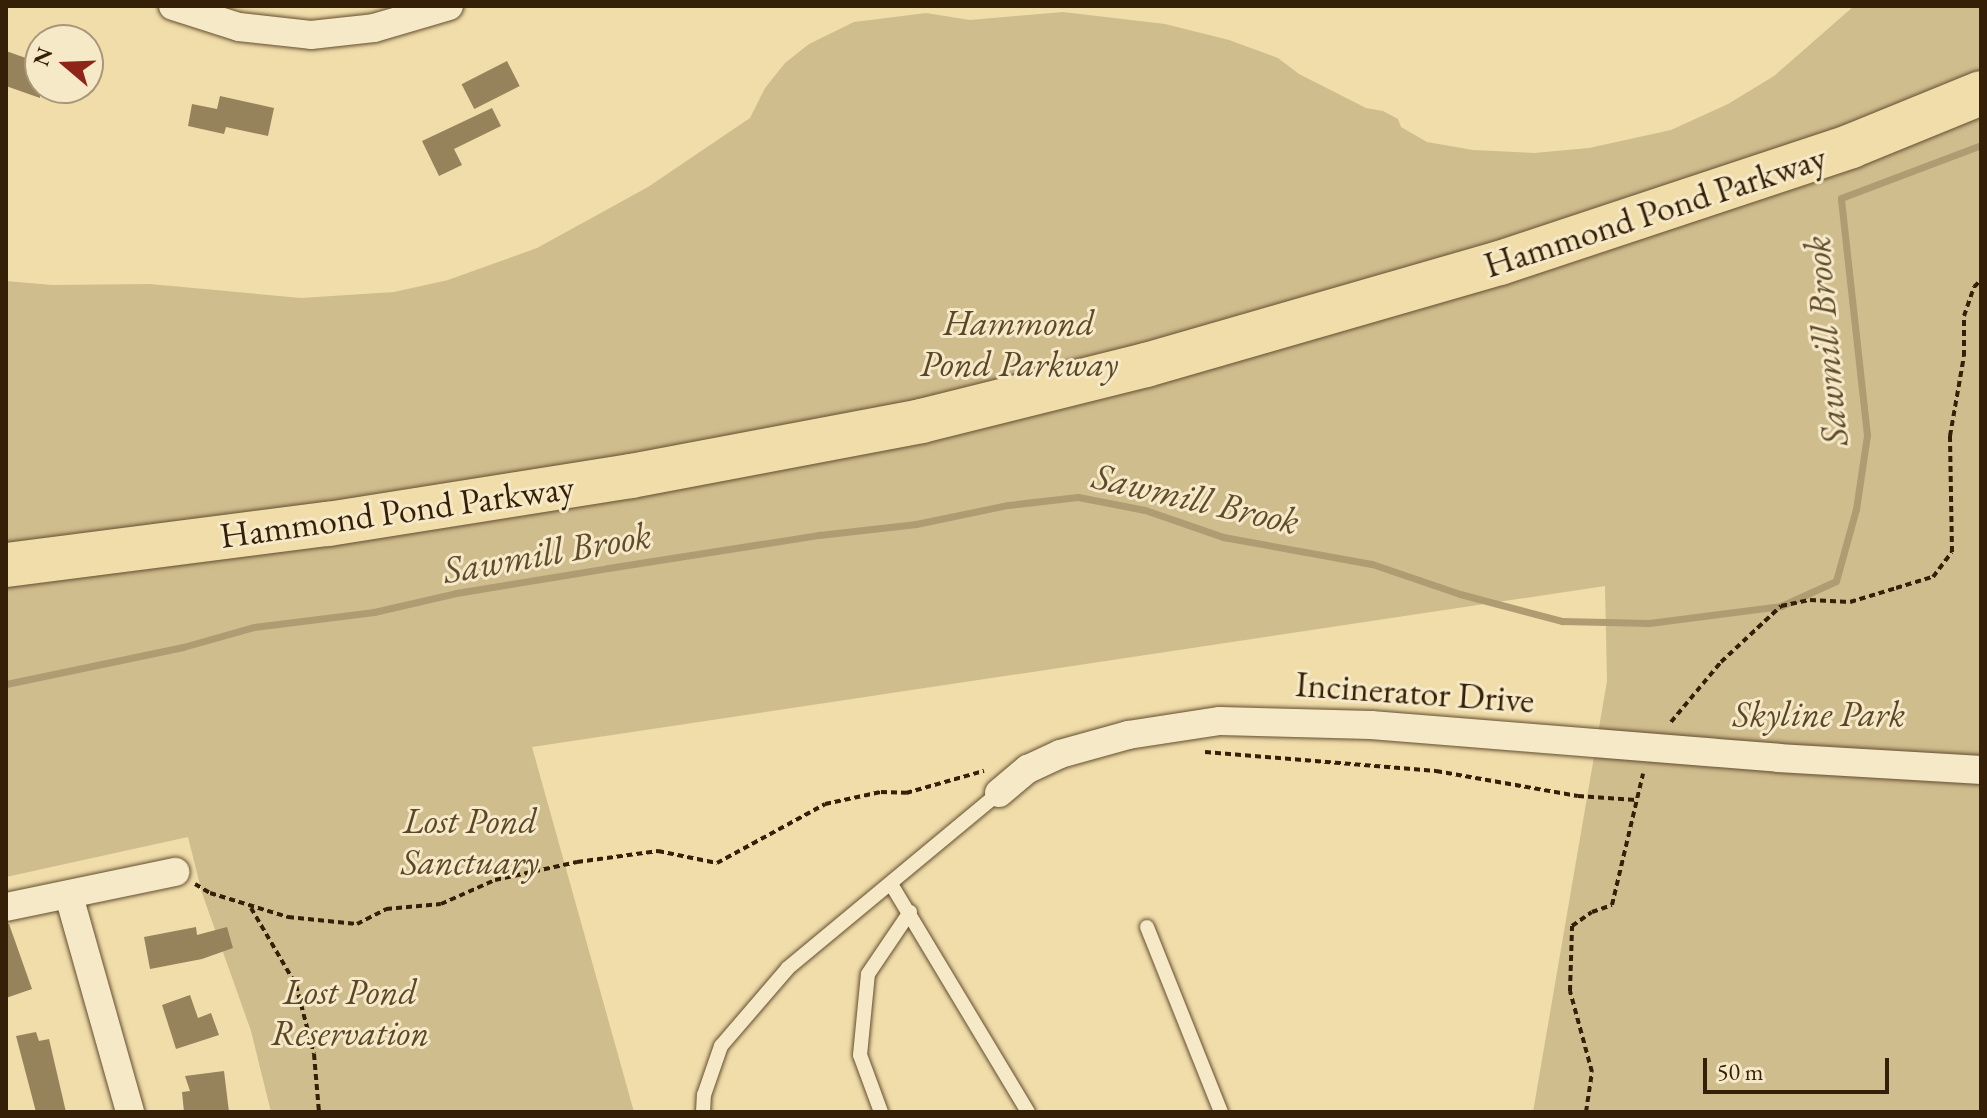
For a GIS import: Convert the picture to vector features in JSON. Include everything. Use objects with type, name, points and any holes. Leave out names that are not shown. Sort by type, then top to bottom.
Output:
[{"type":"main road","name":"Hammond Pond Parkway","points":[[6,565],[328,524],[585,483],[921,421],[1146,365],[1500,263],[1851,146],[1981,93]]},
{"type":"street","points":[[173,6],[239,27],[311,35],[374,28],[449,6]]},
{"type":"street","name":"Incinerator Drive","points":[[999,793],[1028,769],[1060,754],[1128,735],[1220,721],[1371,725],[1650,748],[1981,770]]},
{"type":"street","points":[[6,907],[175,872]]},
{"type":"street","points":[[69,896],[130,1112]]},
{"type":"lane","name":"Incinerator Drive","points":[[703,1112],[704,1095],[721,1046],[788,968],[999,793]]},
{"type":"lane","points":[[891,884],[1028,1112]]},
{"type":"lane","points":[[881,1112],[860,1055],[868,974],[910,912]]},
{"type":"lane","points":[[1147,927],[1221,1112]]},
{"type":"path","points":[[1586,1112],[1592,1072],[1570,991],[1572,926],[1592,912],[1612,905],[1650,748],[1721,662],[1781,606],[1810,600],[1850,602],[1909,585],[1933,577],[1952,552],[1950,436],[1964,356],[1964,316],[1974,287],[1981,280]]},
{"type":"path","points":[[1204,752],[1436,771],[1565,794],[1636,800]]},
{"type":"path","points":[[175,872],[210,893],[288,917],[357,924],[386,909],[441,904],[495,880],[577,862],[658,851],[717,863],[825,804],[881,792],[906,793],[993,768],[1028,769]]},
{"type":"path","points":[[250,906],[296,985],[314,1054],[319,1112]]},
{"type":"green space","name":"Hammond Pond Parkway","points":[[1854,6],[1981,6],[1981,1112],[1533,1112],[1607,681],[1605,586],[532,747],[634,1112],[271,1112],[251,1031],[202,893],[188,837],[6,877],[6,281],[52,285],[150,284],[301,298],[394,292],[448,280],[537,248],[648,187],[750,118],[765,88],[785,63],[809,44],[854,22],[926,13],[970,20],[1063,12],[1165,24],[1229,40],[1278,58],[1299,74],[1366,108],[1383,111],[1398,119],[1401,127],[1427,142],[1473,150],[1534,153],[1589,148],[1671,130],[1728,104],[1774,76]]},
{"type":"building","points":[[6,51],[24,57],[24,92],[6,86]]},
{"type":"building","points":[[507,61],[520,86],[474,109],[462,84]]},
{"type":"building","points":[[220,96],[274,108],[268,136],[226,127],[224,134],[188,126],[192,104],[217,109]]},
{"type":"building","points":[[492,108],[501,126],[454,149],[462,165],[439,176],[422,141]]},
{"type":"building","points":[[6,924],[9,924],[32,989],[6,998]]},
{"type":"building","points":[[196,927],[197,935],[227,927],[233,948],[202,959],[150,969],[144,937]]},
{"type":"building","points":[[190,995],[198,1018],[211,1013],[219,1035],[176,1049],[162,1005]]},
{"type":"building","points":[[36,1032],[39,1041],[49,1039],[66,1112],[36,1112],[16,1036]]},
{"type":"building","points":[[224,1071],[229,1112],[184,1112],[182,1092],[190,1091],[185,1076]]},
{"type":"waterway","name":"Sawmill Brook","points":[[6,684],[183,647],[254,627],[374,612],[456,593],[608,568],[819,535],[916,524],[1008,505],[1078,497],[1145,510],[1223,537],[1372,564],[1460,594],[1562,621],[1649,623],[1781,606],[1836,581],[1856,509],[1867,435],[1841,198],[1981,145]]},
{"type":"park label","name":"Skyline Park","points":[[1819,714]]},
{"type":"park label","name":"Lost Pond Sanctuary","points":[[470,840]]},
{"type":"park label","name":"Lost Pond Reservation","points":[[350,1012]]}]
